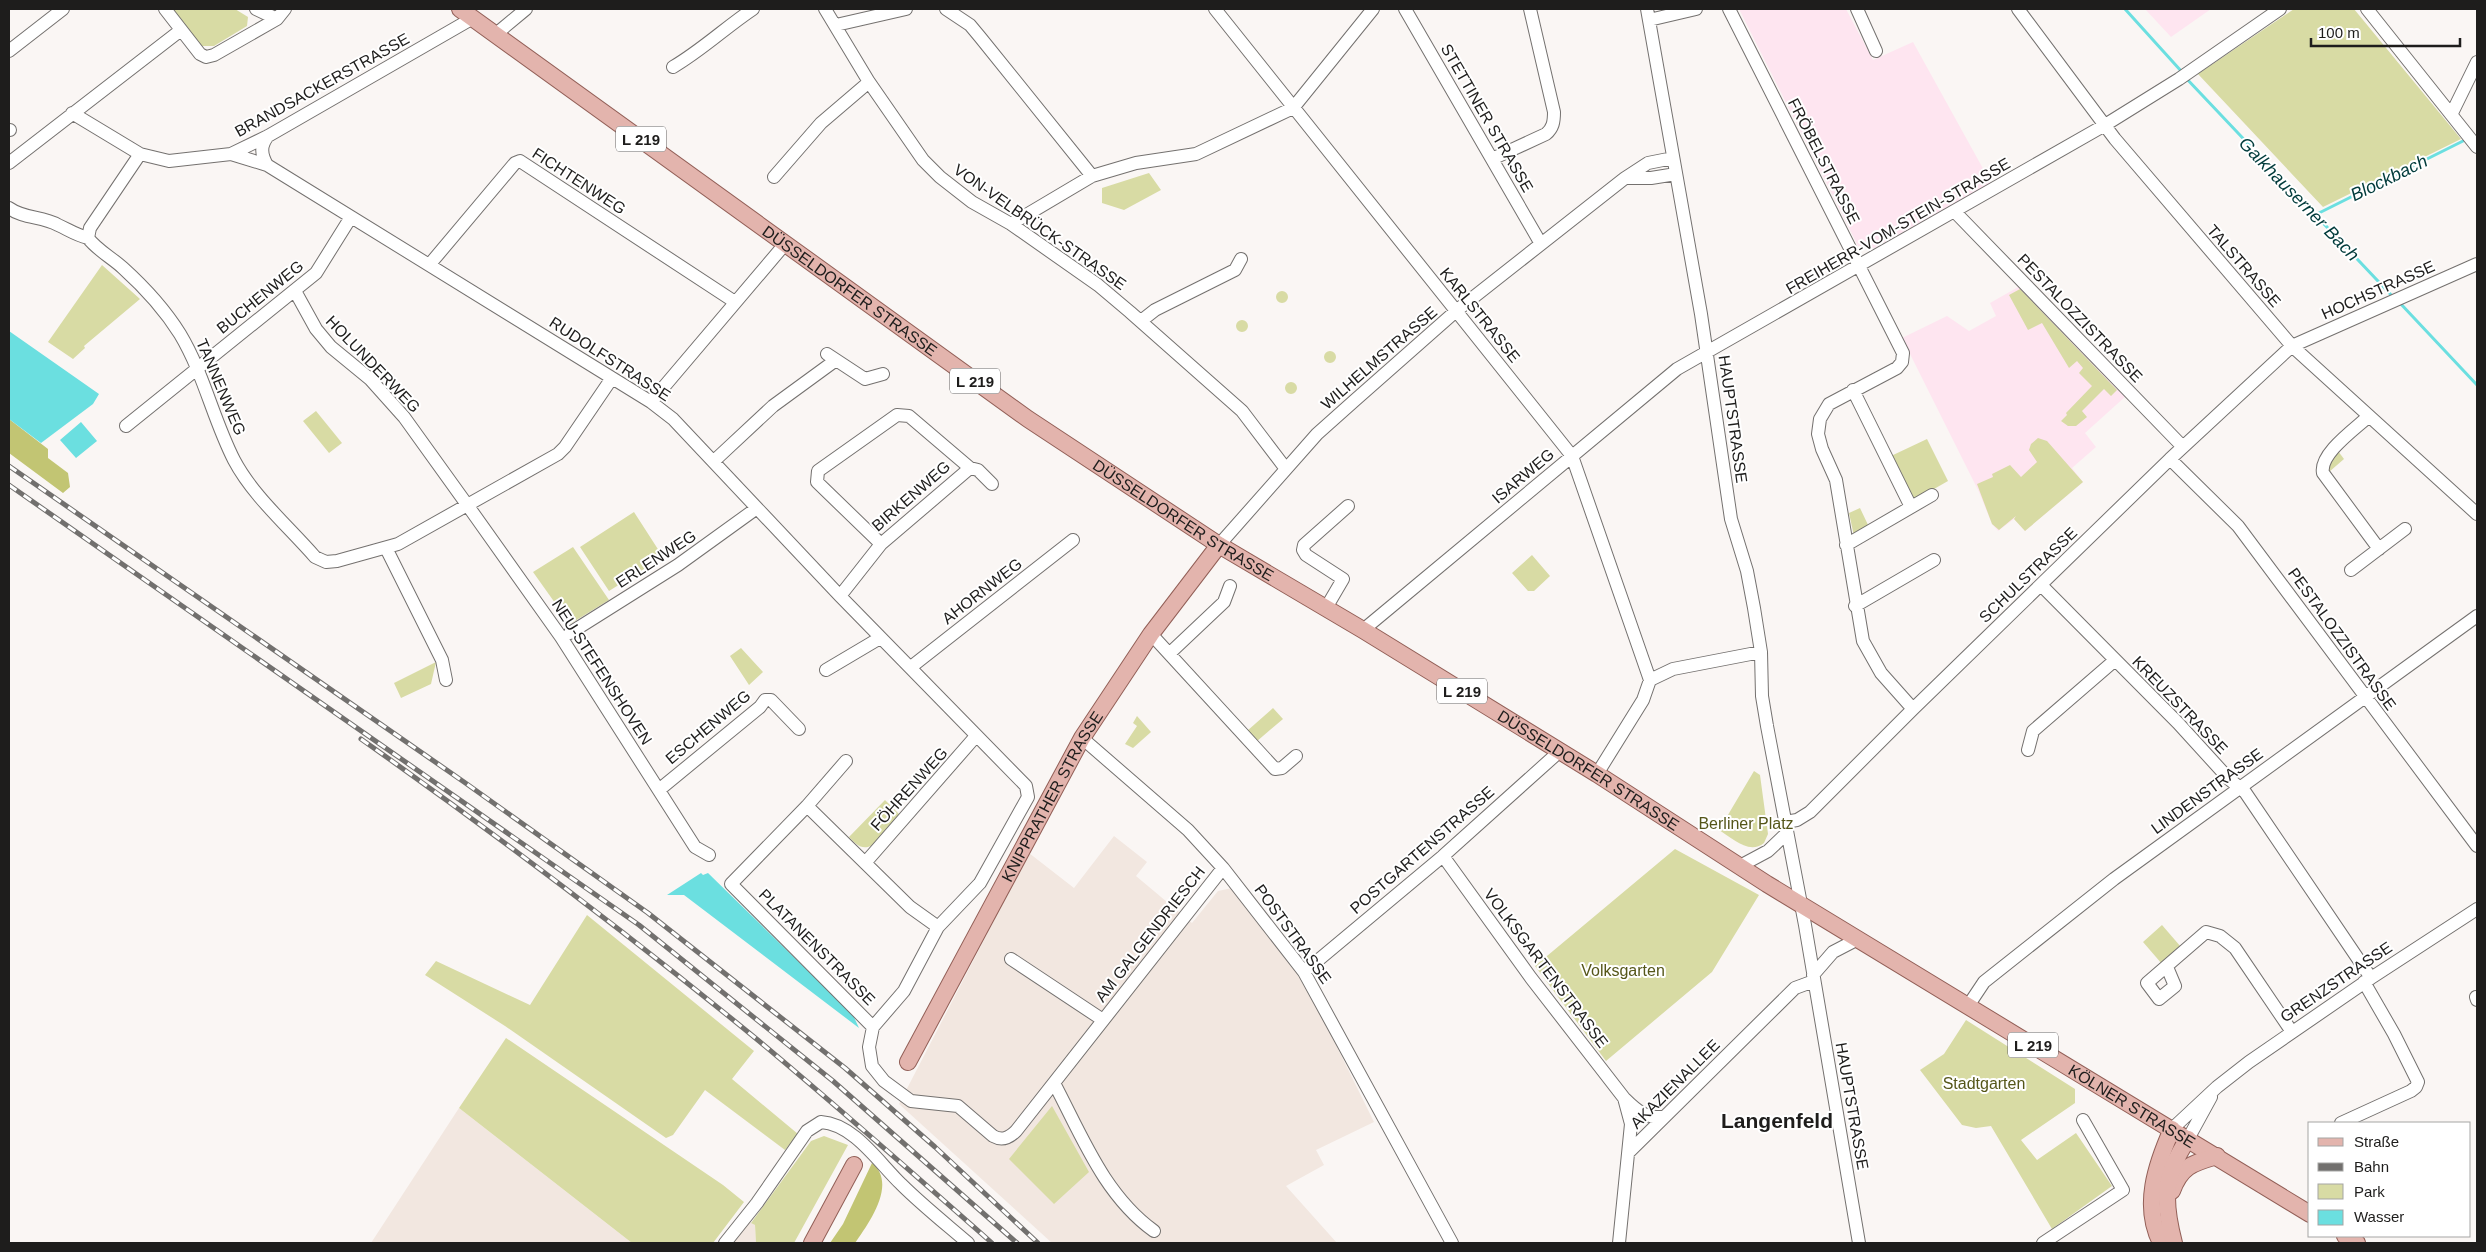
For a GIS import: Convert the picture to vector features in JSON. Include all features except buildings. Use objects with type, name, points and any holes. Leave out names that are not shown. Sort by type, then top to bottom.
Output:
[{"type":"main road","name":"DÜSSELDORFER STRASSE","points":[[467,13],[1028,419],[1219,545],[1363,630],[1597,774],[1800,904]]},
{"type":"main road","name":"KNIPPRATHER STRASSE","points":[[908,1062],[1082,738],[1151,634],[1219,545]]},
{"type":"main road","name":"KÖLNER STRASSE","points":[[1800,904],[2308,1213]]},
{"type":"main road","points":[[2161,1243],[2152,1220],[2153,1191],[2157,1162],[2172,1129]]},
{"type":"main road","points":[[2174,1243],[2166,1190],[2169,1173],[2176,1156],[2188,1139]]},
{"type":"main road","points":[[2167,1205],[2177,1178],[2185,1169],[2198,1162],[2217,1156]]},
{"type":"main road","points":[[812,1243],[854,1165]]},
{"type":"street","points":[[9,51],[63,9]]},
{"type":"street","points":[[166,9],[200,54],[206,57],[214,55],[281,14]]},
{"type":"street","points":[[256,9],[281,14]]},
{"type":"street","points":[[496,34],[526,9]]},
{"type":"street","points":[[674,67],[698,53],[732,23],[753,9]]},
{"type":"street","name":"VON-VELBRÜCK-STRASSE","points":[[825,9],[869,82],[923,160],[940,177],[972,202],[1011,224],[1098,285],[1141,321],[1242,411],[1286,469]]},
{"type":"street","points":[[836,25],[906,9]]},
{"type":"street","points":[[946,9],[970,25],[1092,176]]},
{"type":"street","name":"KARLSTRASSE","points":[[1215,9],[1572,456],[1650,680]]},
{"type":"street","points":[[1011,224],[1092,176],[1136,163],[1196,154],[1294,108],[1373,9]]},
{"type":"street","name":"STETTINER STRASSE","points":[[1405,9],[1541,244]]},
{"type":"street","points":[[1492,159],[1546,134],[1551,130],[1554,121],[1554,112],[1530,9]]},
{"type":"street","points":[[1648,14],[1696,9]]},
{"type":"street","name":"FRÖBELSTRASSE","points":[[1730,9],[1903,353],[1902,362],[1896,368],[1853,390]]},
{"type":"street","points":[[1857,9],[1876,51]]},
{"type":"street","name":"TALSTRASSE","points":[[2018,9],[2105,125],[2292,346],[2477,514]]},
{"type":"street","name":"FREIHERR-VOM-STEIN-STRASSE","points":[[1706,350],[1726,343],[2105,125],[2179,79],[2280,9]]},
{"type":"street","points":[[2367,9],[2477,144]]},
{"type":"street","name":"BRANDSACKERSTRASSE","points":[[72,113],[140,154],[169,161],[230,154],[268,136],[467,13]]},
{"type":"street","name":"HAUPTSTRASSE","points":[[1648,14],[1706,350],[1731,519],[1747,571],[1760,652],[1763,704],[1814,978],[1859,1243]]},
{"type":"street","points":[[9,162],[181,30]]},
{"type":"street","points":[[2452,114],[2477,62]]},
{"type":"street","points":[[774,177],[821,123],[869,82]]},
{"type":"street","points":[[267,165],[262,143],[268,136]]},
{"type":"street","points":[[88,238],[90,228],[140,154]]},
{"type":"street","name":"RUDOLFSTRASSE","points":[[230,154],[267,165],[651,402],[673,419],[880,638],[929,685]]},
{"type":"street","name":"WILHELMSTRASSE","points":[[1219,545],[1317,434],[1456,311],[1626,178],[1648,163],[1673,158]]},
{"type":"street","name":"FICHTENWEG","points":[[430,264],[515,164],[520,161],[735,302]]},
{"type":"street","points":[[1626,178],[1651,178],[1676,174]]},
{"type":"street","name":"TANNENWEG","points":[[9,208],[20,216],[58,224],[70,233],[88,238],[95,247],[124,268],[167,316],[198,368],[219,426],[239,468],[256,491],[315,557],[326,562],[386,548]]},
{"type":"street","name":"PESTALOZZISTRASSE","points":[[1955,212],[2183,447]]},
{"type":"street","name":"BUCHENWEG","points":[[126,426],[316,274],[351,217]]},
{"type":"street","points":[[651,402],[785,244]]},
{"type":"street","points":[[1141,321],[1155,310],[1235,270],[1241,259]]},
{"type":"street","name":"HOCHSTRASSE","points":[[2292,346],[2477,264]]},
{"type":"street","name":"HOLUNDERWEG","points":[[294,291],[316,329],[331,347],[370,380],[404,417],[468,506]]},
{"type":"street","name":"SCHULSTRASSE","points":[[1786,827],[1810,812],[2170,459],[2292,346]]},
{"type":"street","name":"ISARWEG","points":[[1363,630],[1677,369],[1706,350]]},
{"type":"street","points":[[714,461],[773,406],[832,357],[865,379],[883,374]]},
{"type":"street","points":[[446,680],[442,660],[386,548],[468,506],[558,454],[565,447],[612,378]]},
{"type":"street","points":[[1911,508],[1853,390],[1829,404],[1823,412],[1818,427],[1822,449],[1836,480],[1856,606],[1866,649],[1881,673],[1913,709]]},
{"type":"street","points":[[881,544],[817,482],[818,471],[897,415],[909,416],[970,468]]},
{"type":"street","points":[[2369,416],[2325,456],[2322,466],[2323,473],[2379,548]]},
{"type":"street","name":"PESTALOZZISTRASSE","points":[[2170,459],[2238,526],[2477,846]]},
{"type":"street","name":"BIRKENWEG","points":[[840,596],[881,544],[970,468],[978,470],[992,484]]},
{"type":"street","points":[[1846,545],[1932,495]]},
{"type":"street","name":"NEU-STEFENSHOVEN","points":[[468,506],[561,637],[660,789],[695,847],[709,855]]},
{"type":"street","points":[[1326,608],[1342,579],[1306,555],[1303,550],[1304,545],[1348,506]]},
{"type":"street","name":"ERLENWEG","points":[[570,633],[678,565],[757,508]]},
{"type":"street","points":[[2351,570],[2405,529]]},
{"type":"street","name":"AHORNWEG","points":[[911,667],[1073,540]]},
{"type":"street","points":[[1856,606],[1934,560]]},
{"type":"street","name":"KREUZSTRASSE","points":[[2041,585],[2114,661],[2178,723],[2238,788],[2245,792],[2367,980],[2418,1082],[2411,1091],[2342,1122]]},
{"type":"street","points":[[1170,652],[1224,602],[1230,586]]},
{"type":"street","name":"LINDENSTRASSE","points":[[1968,1006],[1984,982],[2114,879],[2477,616]]},
{"type":"street","points":[[1151,634],[1170,652],[1275,769],[1282,768],[1296,756]]},
{"type":"street","points":[[826,670],[880,638]]},
{"type":"street","points":[[1597,774],[1643,700],[1650,680],[1673,669],[1760,652]]},
{"type":"street","points":[[2028,750],[2033,731],[2114,661]]},
{"type":"street","name":"PLATANENSTRASSE","points":[[808,806],[731,884],[873,1027],[904,991],[938,926],[980,883],[1028,797],[1026,786],[929,685]]},
{"type":"street","name":"ESCHENWEG","points":[[660,789],[760,707],[765,700],[772,700],[799,729]]},
{"type":"street","name":"FÖHRENWEG","points":[[865,863],[976,736]]},
{"type":"street","name":"POSTSTRASSE","points":[[1082,738],[1188,830],[1223,868],[1304,972],[1452,1243]]},
{"type":"street","name":"POSTGARTENSTRASSE","points":[[1304,972],[1443,856],[1560,752]]},
{"type":"street","points":[[846,761],[808,806],[910,907],[938,926]]},
{"type":"street","points":[[1740,866],[1768,851],[1786,827]]},
{"type":"street","name":"VOLKSGARTENSTRASSE","points":[[1443,856],[1531,978],[1624,1098],[1638,1112],[1652,1118],[1664,1117]]},
{"type":"street","name":"AM GALGENDRIESCH","points":[[873,1027],[869,1047],[872,1066],[884,1081],[911,1101],[958,1106],[997,1138],[1012,1135],[1223,868]]},
{"type":"street","name":"GRENZSTRASSE","points":[[2172,1129],[2217,1087],[2292,1032],[2367,980],[2477,909]]},
{"type":"street","points":[[2167,967],[2206,932],[2220,936],[2235,948],[2292,1032]]},
{"type":"street","points":[[1814,978],[1833,952],[1858,939]]},
{"type":"street","name":"AM GALGENDRIESCH","points":[[1011,958],[1103,1020]]},
{"type":"street","name":"AKAZIENALLEE","points":[[1619,1243],[1628,1154],[1795,988],[1814,978]]},
{"type":"street","points":[[1054,1082],[1101,1174],[1136,1218],[1154,1231]]},
{"type":"street","name":"GRENZSTRASSE","points":[[2188,1139],[2217,1087]]},
{"type":"street","name":"VOLKSGARTENSTRASSE","points":[[1624,1098],[1631,1124],[1628,1154]]},
{"type":"street","points":[[2043,1243],[2123,1190],[2083,1120]]},
{"type":"street","points":[[725,1243],[757,1203],[807,1132],[821,1122],[840,1127],[854,1137],[902,1185],[968,1243]]},
{"type":"shaded area","points":[[1739,9],[1846,9],[1873,60],[1913,42],[1991,183],[1874,248],[1858,246]]},
{"type":"shaded area","points":[[2145,9],[2211,9],[2171,37]]},
{"type":"shaded area","points":[[2020,286],[2126,396],[2085,433],[2096,447],[2072,468],[2083,482],[2025,531],[2014,519],[1998,531],[1992,524],[1979,492],[1902,338],[1947,316],[1969,331],[1996,316],[1990,303]]},
{"type":"shaded area","points":[[1114,836],[1147,862],[1136,876],[1192,923],[1218,891],[1232,888],[1301,974],[1374,1122],[1316,1150],[1324,1165],[1286,1186],[1337,1243],[1052,1243],[899,1104],[1029,853],[1074,888]]},
{"type":"shaded area","points":[[459,1108],[632,1243],[371,1243]]},
{"type":"shaded area","points":[[743,1218],[755,1225],[756,1243],[724,1243]]},
{"type":"green space","points":[[173,9],[235,9],[248,17],[247,26],[214,46],[200,46]]},
{"type":"green space","points":[[2294,9],[2354,9],[2461,139],[2323,207],[2198,74]]},
{"type":"green space","points":[[1149,173],[1161,190],[1124,210],[1102,203],[1102,188]]},
{"type":"green space","points":[[102,265],[140,299],[84,346],[85,348],[73,359],[48,342]]},
{"type":"green space","points":[[2020,289],[2117,390],[2111,396],[2104,389],[2082,411],[2087,417],[2076,426],[2068,426],[2061,421],[2067,415],[2066,413],[2092,386],[2079,373],[2083,368],[2077,361],[2069,368],[2042,323],[2028,330],[2009,295]]},
{"type":"green space","points":[[1280,291],[1284,291],[1288,297],[1284,303],[1280,303],[1276,299],[1276,295]]},
{"type":"green space","points":[[1240,320],[1244,320],[1248,326],[1244,332],[1240,332],[1236,328],[1236,324]]},
{"type":"green space","points":[[1328,351],[1332,351],[1336,357],[1332,363],[1328,363],[1324,359],[1324,355]]},
{"type":"green space","points":[[1289,382],[1293,382],[1297,388],[1293,394],[1289,394],[1285,390],[1285,386]]},
{"type":"green space","points":[[316,411],[342,443],[329,453],[303,421]]},
{"type":"green space","points":[[9,419],[48,449],[48,458],[68,473],[70,487],[63,493],[9,453]]},
{"type":"green space","points":[[2038,438],[2047,441],[2083,482],[2025,531],[2014,519],[2016,516],[1999,530],[1992,524],[1977,484],[1993,477],[1992,474],[2010,465],[2021,477],[2037,462],[2029,450],[2031,444]]},
{"type":"green space","points":[[1927,439],[1948,481],[1913,501],[1891,456]]},
{"type":"green space","points":[[2338,451],[2344,459],[2329,472],[2328,462]]},
{"type":"green space","points":[[1860,508],[1869,527],[1854,536],[1849,513]]},
{"type":"green space","points":[[634,512],[663,557],[609,591],[580,547]]},
{"type":"green space","points":[[573,547],[609,600],[570,624],[533,572]]},
{"type":"green space","points":[[1532,555],[1550,576],[1534,591],[1528,591],[1512,573]]},
{"type":"green space","points":[[741,648],[763,672],[749,685],[730,656]]},
{"type":"green space","points":[[436,662],[431,684],[401,698],[394,683]]},
{"type":"green space","points":[[1273,708],[1283,719],[1256,742],[1247,731]]},
{"type":"green space","points":[[1137,716],[1151,732],[1133,748],[1125,744],[1137,726],[1133,723]]},
{"type":"green space","name":"Berliner Platz","points":[[1754,771],[1760,775],[1768,834],[1764,843],[1752,847],[1735,841],[1719,830]]},
{"type":"green space","points":[[885,800],[901,816],[871,846],[859,846],[849,837]]},
{"type":"green space","name":"Volksgarten","points":[[1675,849],[1759,895],[1712,972],[1606,1061],[1535,966]]},
{"type":"green space","points":[[587,915],[754,1051],[732,1079],[798,1134],[785,1150],[705,1090],[673,1135],[666,1138],[505,1026],[425,975],[436,961],[530,1005]]},
{"type":"green space","points":[[2162,925],[2181,947],[2162,964],[2143,942]]},
{"type":"green space","name":"Stadtgarten","points":[[1966,1020],[2075,1089],[2075,1103],[2021,1140],[2037,1160],[2076,1133],[2112,1186],[2052,1229],[1991,1126],[1976,1128],[1962,1125],[1920,1070],[1944,1054]]},
{"type":"green space","points":[[506,1038],[723,1185],[744,1202],[713,1243],[632,1243],[459,1108]]},
{"type":"green space","points":[[1052,1106],[1089,1172],[1054,1204],[1009,1159]]},
{"type":"green space","points":[[824,1136],[848,1145],[794,1243],[756,1243],[755,1225],[751,1223],[811,1141]]},
{"type":"green space","points":[[872,1163],[879,1172],[882,1182],[878,1204],[873,1215],[855,1243],[830,1243],[843,1224]]},
{"type":"water","points":[[9,331],[99,394],[93,404],[41,443],[9,419]]},
{"type":"water","points":[[81,422],[97,441],[76,458],[60,440]]},
{"type":"water","points":[[701,873],[703,875],[708,873],[853,1015],[859,1028],[684,895],[667,895]]},
{"type":"waterway","name":"Galkhauserner Bach","points":[[2125,9],[2182,72]]},
{"type":"waterway","name":"Galkhauserner Bach","points":[[2185,77],[2394,298]]},
{"type":"waterway","name":"Blockbach","points":[[2315,215],[2463,141]]},
{"type":"waterway","name":"Galkhauserner Bach","points":[[2399,302],[2477,385]]},
{"type":"railway","points":[[9,466],[464,782],[648,913],[845,1068],[935,1147],[1038,1243]]},
{"type":"railway","points":[[9,485],[639,925],[833,1081],[1017,1243]]},
{"type":"railway","points":[[361,739],[563,886],[662,963],[818,1091],[992,1243]]},
{"type":"district","name":"Langenfeld","points":[[1777,1120]]}]
